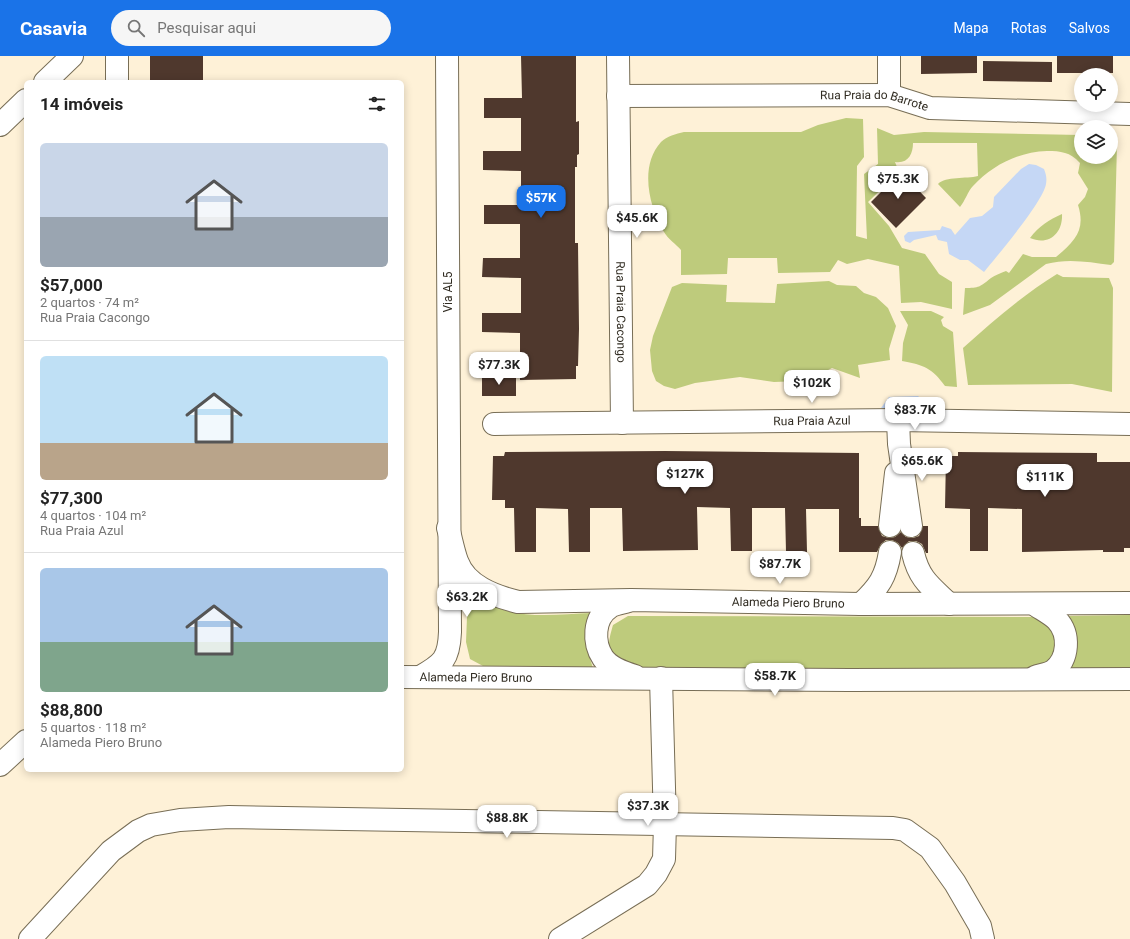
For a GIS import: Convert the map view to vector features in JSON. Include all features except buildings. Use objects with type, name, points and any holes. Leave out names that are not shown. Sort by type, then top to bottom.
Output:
[{"type":"street","points":[[47,80],[72,56]]},
{"type":"street","points":[[117,56],[117,80]]},
{"type":"street","name":"Via AL5","points":[[447,56],[448,528]]},
{"type":"street","name":"Rua Praia Cacongo","points":[[618,56],[622,423]]},
{"type":"street","points":[[889,56],[889,95]]},
{"type":"street","name":"Rua Praia do Barrote","points":[[618,96],[889,95],[904,99],[915,105],[930,108],[1130,114]]},
{"type":"street","points":[[0,125],[24,102]]},
{"type":"street","points":[[898,420],[899,444],[912,526]]},
{"type":"street","name":"Rua Praia Azul","points":[[494,424],[898,420],[1130,424]]},
{"type":"street","points":[[890,526],[899,444]]},
{"type":"street","name":"Alameda Piero Bruno","points":[[448,528],[457,562],[473,584],[504,598],[518,602],[631,600],[861,604],[1130,603]]},
{"type":"street","name":"Alameda Piero Bruno","points":[[411,677],[437,667],[446,658],[449,650],[448,528]]},
{"type":"street","points":[[861,604],[876,590],[882,580],[888,569],[890,552]]},
{"type":"street","points":[[913,552],[917,568],[923,578],[949,604]]},
{"type":"street","points":[[631,600],[610,607],[598,620],[595,638],[603,659],[619,671],[640,678]]},
{"type":"street","points":[[1032,678],[1052,671],[1061,662],[1066,651],[1064,630],[1057,620],[1034,604]]},
{"type":"street","name":"Alameda Piero Bruno","points":[[411,677],[850,680],[1032,678],[1130,679]]},
{"type":"street","points":[[560,939],[647,885],[656,874],[664,859],[665,824],[662,678]]},
{"type":"street","points":[[0,765],[24,743]]},
{"type":"street","points":[[42,935],[111,851],[125,840],[151,825],[180,820],[229,817],[885,827],[905,830],[930,848],[955,883],[980,926],[983,939]]},
{"type":"green space","points":[[846,118],[863,119],[864,157],[857,166],[856,236],[867,239],[864,174],[878,164],[877,128],[894,135],[924,132],[1074,135],[1074,157],[1057,151],[1047,151],[1016,157],[998,166],[981,179],[971,188],[960,207],[938,184],[942,181],[951,179],[978,176],[977,143],[913,143],[912,151],[909,157],[906,160],[895,162],[899,172],[868,202],[889,226],[902,248],[925,254],[939,274],[952,282],[952,309],[921,302],[901,303],[899,266],[868,259],[847,264],[838,260],[830,272],[778,273],[777,258],[728,258],[727,274],[681,275],[681,250],[666,235],[659,222],[654,211],[649,187],[648,174],[650,163],[654,152],[661,142],[675,134],[684,132],[801,132],[818,125]]},
{"type":"green space","points":[[1080,164],[1116,164],[1114,262],[1111,265],[1070,261],[1046,264],[990,305],[963,315],[965,288],[979,286],[998,274],[1006,271],[1009,273],[1023,254],[1032,257],[1056,257],[1069,246],[1080,228],[1081,221],[1078,205],[1085,197],[1088,189],[1078,173]]},
{"type":"green space","points":[[1062,214],[1060,227],[1054,236],[1043,240],[1030,238],[1044,224]]},
{"type":"green space","points":[[1057,274],[1063,277],[1109,278],[1113,288],[1112,392],[1072,384],[968,385],[963,348],[1008,309]]},
{"type":"green space","points":[[829,281],[837,285],[856,286],[864,293],[876,297],[888,308],[896,326],[889,349],[890,360],[858,365],[860,378],[832,368],[811,379],[801,381],[774,382],[740,377],[695,383],[675,389],[664,386],[656,381],[652,371],[650,350],[653,336],[672,287],[682,283],[727,285],[726,302],[775,303],[777,284]]},
{"type":"green space","points":[[900,311],[931,311],[944,317],[941,320],[943,326],[953,332],[957,387],[945,386],[936,375],[927,368],[902,361],[903,343],[908,325]]},
{"type":"green space","points":[[468,592],[482,601],[494,606],[521,614],[544,615],[591,613],[587,628],[587,641],[593,668],[500,668],[483,666],[470,659],[466,642]]},
{"type":"green space","points":[[1130,615],[1130,669],[1068,669],[1068,616]]},
{"type":"green space","points":[[628,616],[1041,617],[1055,628],[1057,645],[1052,661],[1036,671],[627,669],[612,655],[609,640],[613,625]]},
{"type":"water","points":[[1029,164],[1036,165],[1044,169],[1046,174],[1046,184],[1043,192],[1019,229],[984,272],[968,260],[960,260],[949,254],[947,242],[938,240],[936,235],[914,240],[910,243],[905,241],[904,236],[908,232],[940,230],[942,226],[951,229],[955,235],[970,218],[982,216],[993,207],[994,197],[1021,169]]},
{"type":"water","points":[[918,396],[931,408],[881,408],[889,397]]}]
